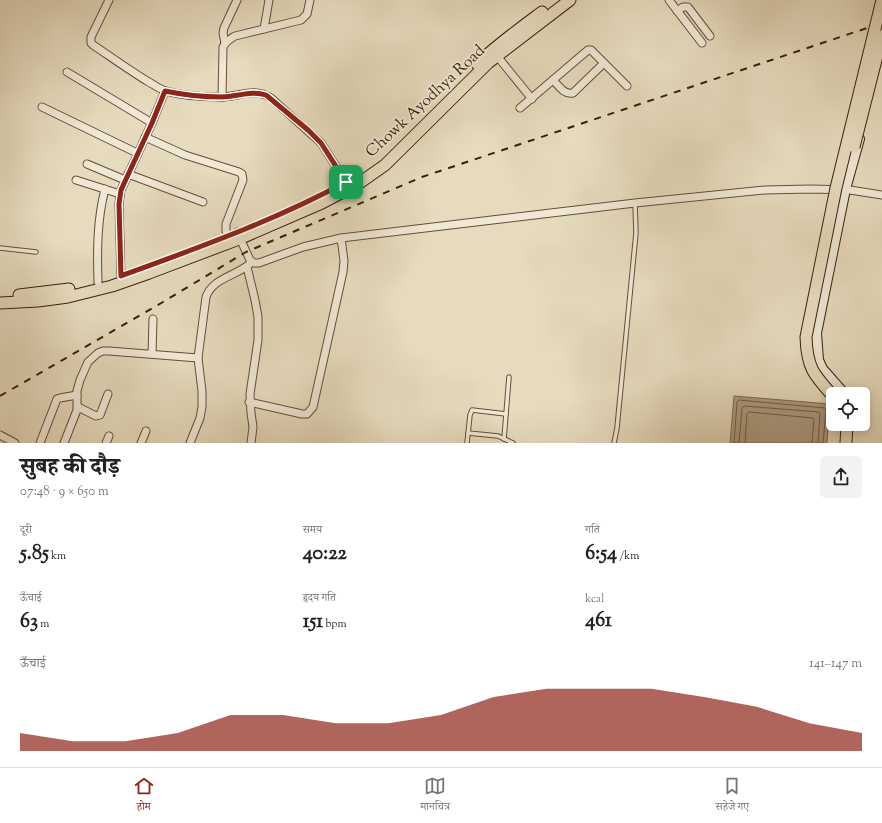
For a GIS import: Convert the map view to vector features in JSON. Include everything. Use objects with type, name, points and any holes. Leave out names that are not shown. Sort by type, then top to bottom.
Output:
[{"type":"main road","name":"Chowk Ayodhya Road","points":[[0,296],[66,289],[121,276],[235,236],[322,203],[358,184],[385,165],[417,136],[466,85],[518,35],[558,0]]},
{"type":"main road","name":"Chowk Ayodhya Road","points":[[0,304],[68,297],[112,286],[149,273],[318,198],[377,162],[401,144],[493,48],[518,35],[570,0]]},
{"type":"main road","points":[[826,389],[816,378],[811,369],[806,337],[836,188],[882,0]]},
{"type":"main road","points":[[832,387],[820,374],[813,359],[811,338],[842,189],[882,36]]},
{"type":"main road","points":[[846,443],[847,431]]},
{"type":"main road","points":[[851,443],[852,431]]},
{"type":"street","points":[[109,0],[91,37],[91,43],[141,77],[165,91],[182,94],[222,97],[258,92],[271,98],[321,143],[346,182]]},
{"type":"street","points":[[222,97],[223,47],[225,43],[223,33],[237,0]]},
{"type":"street","points":[[264,29],[269,0]]},
{"type":"street","points":[[225,43],[235,36],[301,20],[307,14],[310,0]]},
{"type":"street","points":[[669,0],[702,43]]},
{"type":"street","points":[[826,393],[816,383],[806,368],[803,352],[804,331],[832,189],[879,0]]},
{"type":"street","points":[[677,11],[683,7],[688,7],[710,36]]},
{"type":"street","points":[[520,108],[588,50],[591,50],[627,86]]},
{"type":"street","points":[[838,387],[822,370],[818,360],[816,333],[845,189],[882,50]]},
{"type":"street","points":[[497,56],[532,98]]},
{"type":"street","points":[[553,80],[569,94],[604,63]]},
{"type":"street","points":[[67,72],[152,123]]},
{"type":"street","points":[[121,276],[120,194],[126,177],[152,123],[165,91]]},
{"type":"street","points":[[42,107],[137,153]]},
{"type":"street","points":[[145,137],[186,156],[242,174],[243,180],[226,224],[226,231],[235,236],[249,264],[258,316],[258,340],[249,402],[253,427],[251,443]]},
{"type":"street","points":[[87,164],[202,202]]},
{"type":"street","points":[[76,180],[120,194]]},
{"type":"street","points":[[190,443],[200,418],[202,407],[202,391],[198,358],[206,296],[208,290],[216,282],[238,272],[249,264],[258,263],[303,247],[341,238],[635,203],[765,190],[810,188],[845,189],[882,195]]},
{"type":"street","points":[[98,282],[96,249],[101,204],[105,189]]},
{"type":"street","points":[[249,402],[302,414],[311,412],[343,272],[344,261],[341,238]]},
{"type":"street","points":[[152,354],[153,319]]},
{"type":"street","points":[[64,443],[78,407],[77,395],[80,380],[88,362],[98,353],[109,351],[198,358]]},
{"type":"street","points":[[78,407],[96,416],[100,415],[108,394]]},
{"type":"street","points":[[40,443],[57,399],[77,395]]},
{"type":"street","points":[[141,443],[146,431]]},
{"type":"street","points":[[0,435],[15,443]]},
{"type":"lane","points":[[614,443],[617,428],[636,233],[635,203]]},
{"type":"lane","points":[[0,248],[36,252]]},
{"type":"lane","points":[[504,439],[509,377]]},
{"type":"lane","points":[[467,443],[470,414],[472,410],[506,414]]},
{"type":"lane","points":[[468,433],[498,436],[513,443]]},
{"type":"water","points":[[734,396],[826,404],[826,431],[828,431],[827,443],[730,443]]},
{"type":"railway","points":[[0,396],[163,302],[246,252],[422,177],[882,23]]},
{"type":"route","points":[[165,91],[206,97],[222,97],[258,92],[266,95],[308,130],[321,143],[346,182],[318,198],[228,236],[121,276],[119,197],[165,91]]}]
